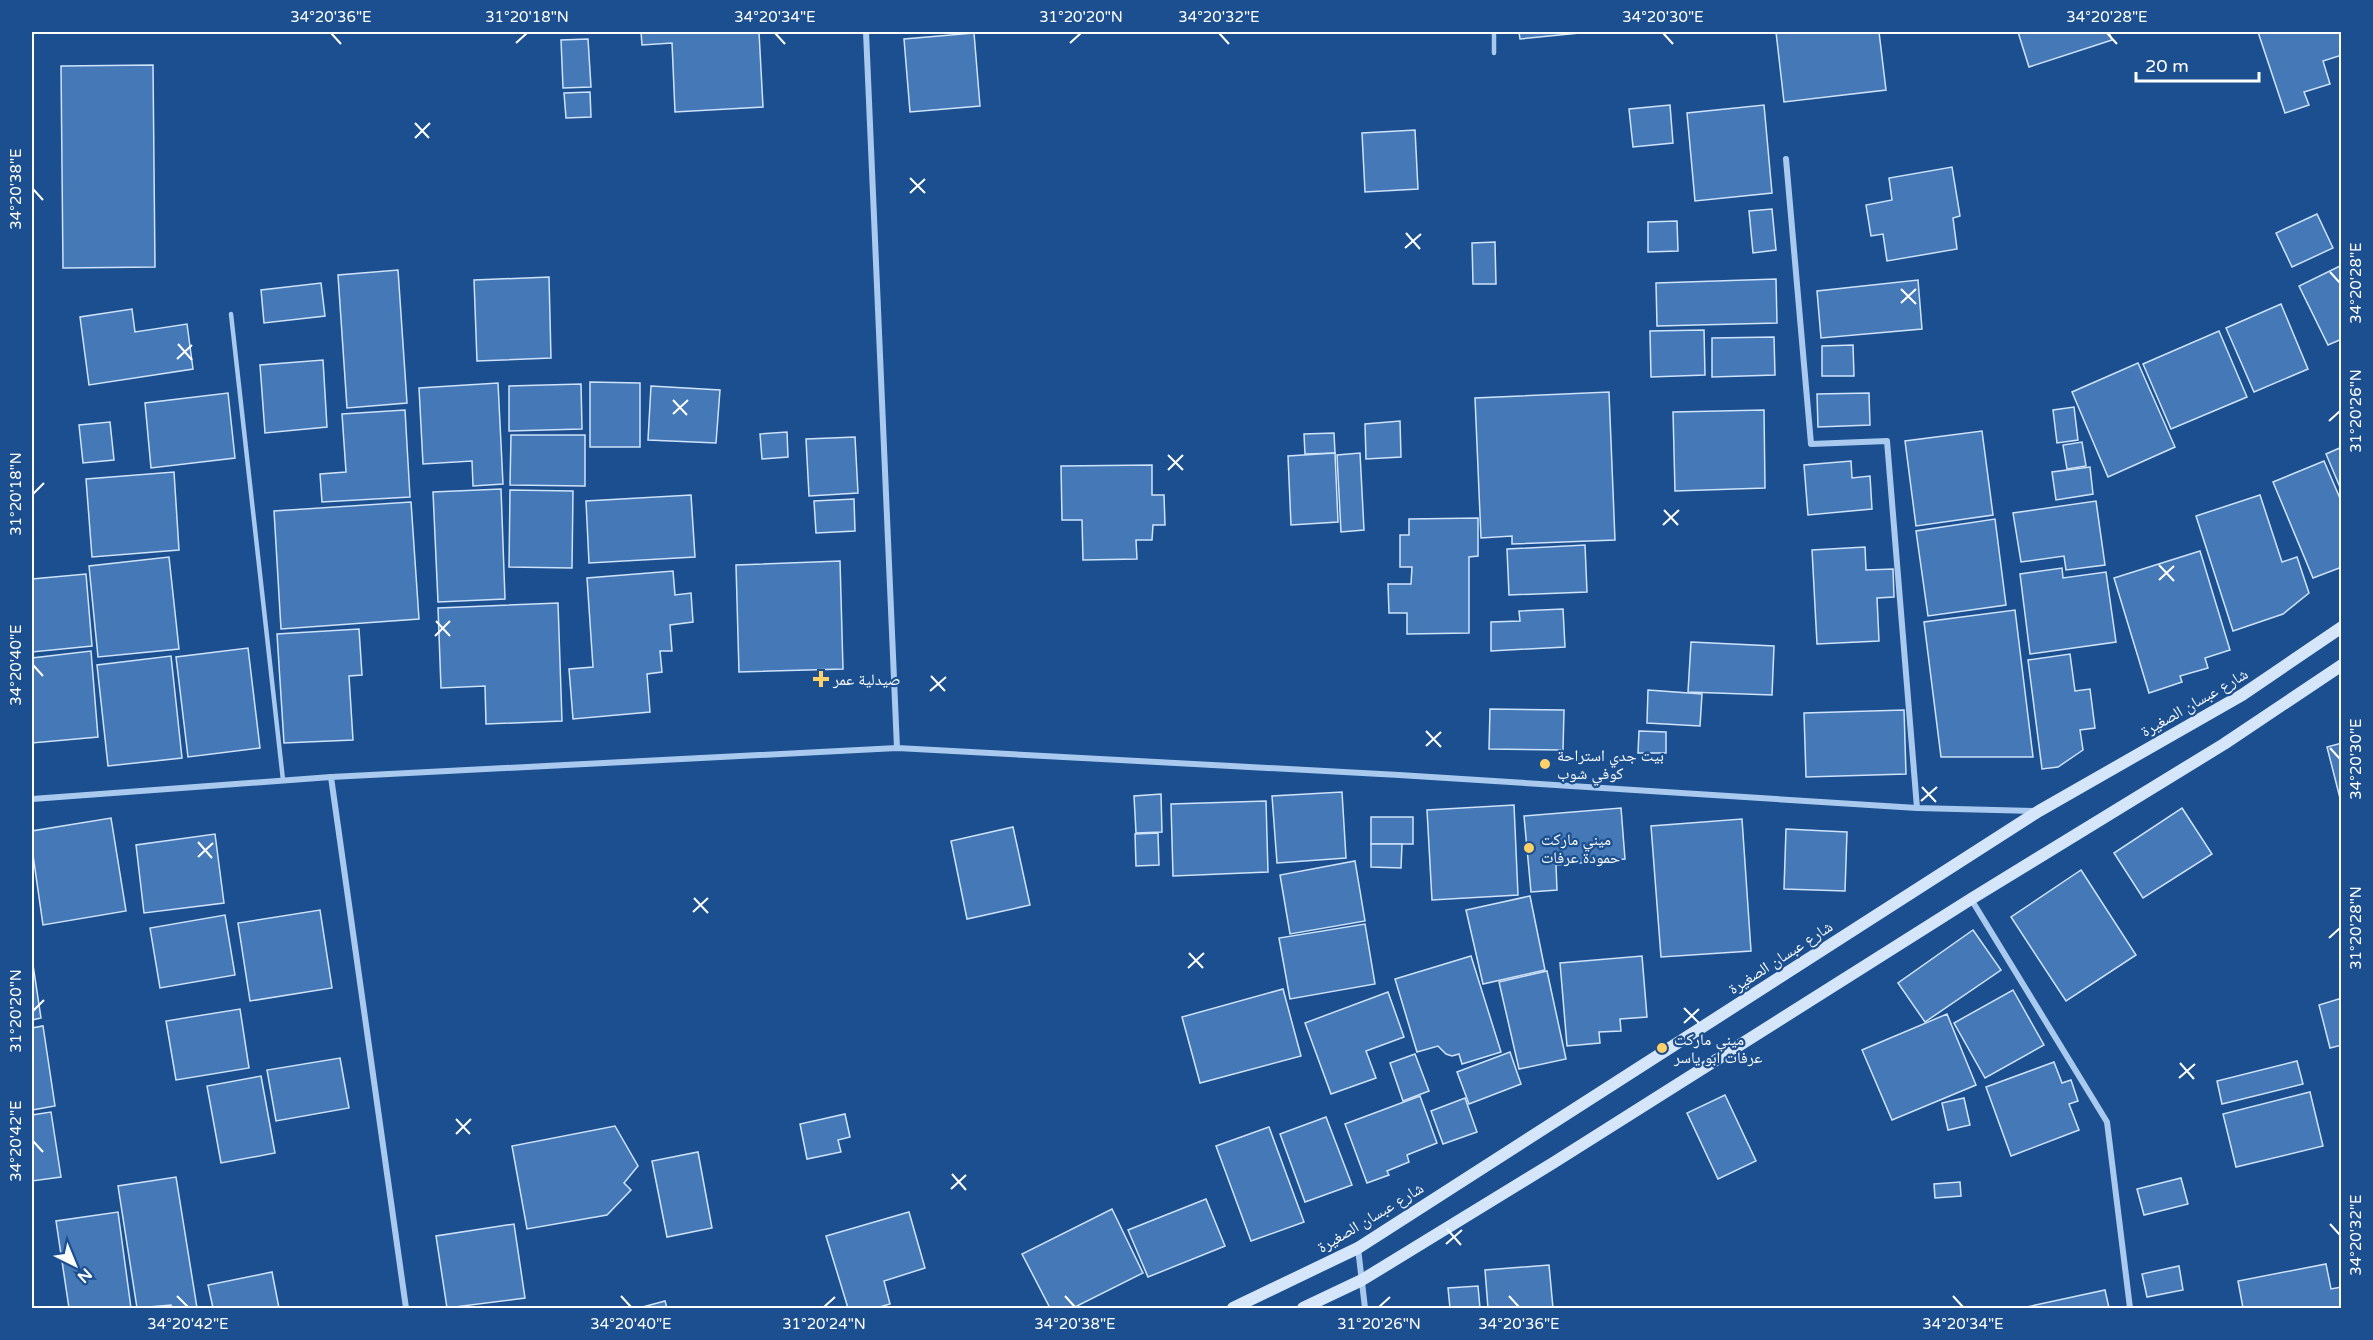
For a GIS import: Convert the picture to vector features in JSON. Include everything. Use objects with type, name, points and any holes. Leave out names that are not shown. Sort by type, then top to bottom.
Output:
[{"type":"main road","name":"شارع عبسان الصغيرة","points":[[1233,1308],[1358,1248],[2039,811],[2242,695],[2342,627]]},
{"type":"main road","points":[[1303,1308],[1362,1280],[1563,1157],[1971,899],[2224,744],[2342,665]]},
{"type":"street","points":[[866,32],[897,748]]},
{"type":"street","points":[[1786,159],[1810,444],[1887,441],[1917,808]]},
{"type":"street","points":[[32,799],[331,777],[897,748],[1399,775],[1917,808],[2039,811]]},
{"type":"street","points":[[331,777],[406,1308]]},
{"type":"street","points":[[1971,899],[2106,1122],[2130,1308]]},
{"type":"street","points":[[1358,1248],[1365,1308]]},
{"type":"lane","points":[[1494,32],[1494,53]]},
{"type":"lane","points":[[231,314],[283,780]]},
{"type":"building","points":[[641,32],[759,32],[763,107],[675,112],[672,43],[642,45]]},
{"type":"building","points":[[1519,32],[1590,32],[1520,39]]},
{"type":"building","points":[[1776,32],[1879,32],[1886,90],[1784,102]]},
{"type":"building","points":[[2018,32],[2109,32],[2112,40],[2029,67]]},
{"type":"building","points":[[2258,32],[2342,32],[2342,55],[2323,61],[2330,84],[2304,92],[2309,105],[2285,113]]},
{"type":"building","points":[[974,33],[980,106],[910,112],[904,39]]},
{"type":"building","points":[[588,39],[591,87],[563,88],[561,40]]},
{"type":"building","points":[[153,65],[155,267],[63,268],[61,66]]},
{"type":"building","points":[[590,92],[591,117],[566,118],[564,93]]},
{"type":"building","points":[[1670,105],[1673,143],[1633,147],[1629,109]]},
{"type":"building","points":[[1764,105],[1772,193],[1695,201],[1687,113]]},
{"type":"building","points":[[1415,130],[1418,189],[1365,192],[1362,133]]},
{"type":"building","points":[[1952,167],[1960,216],[1953,218],[1957,249],[1887,261],[1883,234],[1871,236],[1866,205],[1892,200],[1889,178]]},
{"type":"building","points":[[1772,209],[1776,250],[1753,253],[1749,211]]},
{"type":"building","points":[[2317,214],[2333,248],[2292,267],[2276,233]]},
{"type":"building","points":[[1677,221],[1678,251],[1648,252],[1648,222]]},
{"type":"building","points":[[1495,242],[1496,284],[1473,284],[1472,243]]},
{"type":"building","points":[[2342,265],[2342,339],[2328,345],[2299,286]]},
{"type":"building","points":[[398,270],[407,403],[347,408],[338,275]]},
{"type":"building","points":[[549,277],[551,358],[477,361],[474,280]]},
{"type":"building","points":[[1776,279],[1777,323],[1657,326],[1656,283]]},
{"type":"building","points":[[1918,280],[1922,329],[1821,338],[1817,291]]},
{"type":"building","points":[[321,283],[325,316],[264,323],[261,290]]},
{"type":"building","points":[[2281,304],[2308,369],[2254,392],[2226,328]]},
{"type":"building","points":[[132,309],[135,332],[187,324],[193,369],[89,385],[80,317]]},
{"type":"building","points":[[1704,330],[1705,375],[1651,377],[1650,331]]},
{"type":"building","points":[[2219,331],[2247,397],[2171,429],[2143,364]]},
{"type":"building","points":[[1774,337],[1775,375],[1712,377],[1712,338]]},
{"type":"building","points":[[1853,345],[1854,376],[1822,376],[1822,346]]},
{"type":"building","points":[[323,360],[327,427],[265,433],[260,365]]},
{"type":"building","points":[[2138,363],[2175,447],[2108,477],[2072,392]]},
{"type":"building","points":[[590,382],[640,383],[640,447],[590,447]]},
{"type":"building","points":[[498,383],[503,484],[473,486],[472,461],[423,464],[419,388]]},
{"type":"building","points":[[581,384],[582,429],[509,431],[509,386]]},
{"type":"building","points":[[651,386],[720,390],[716,443],[648,440]]},
{"type":"building","points":[[1609,392],[1615,540],[1512,544],[1512,536],[1481,538],[1475,398]]},
{"type":"building","points":[[228,393],[235,458],[151,468],[145,403]]},
{"type":"building","points":[[1869,393],[1870,425],[1818,427],[1817,394]]},
{"type":"building","points":[[2074,407],[2078,440],[2057,443],[2053,410]]},
{"type":"building","points":[[405,410],[410,497],[322,502],[320,474],[346,472],[342,414]]},
{"type":"building","points":[[1764,410],[1765,488],[1675,491],[1673,412]]},
{"type":"building","points":[[1400,421],[1401,457],[1366,459],[1365,424]]},
{"type":"building","points":[[110,422],[114,460],[83,463],[79,425]]},
{"type":"building","points":[[1982,431],[1993,515],[1916,526],[1905,441]]},
{"type":"building","points":[[787,432],[788,457],[762,459],[760,434]]},
{"type":"building","points":[[1334,433],[1335,453],[1305,454],[1304,434]]},
{"type":"building","points":[[511,435],[585,435],[585,486],[510,485]]},
{"type":"building","points":[[855,437],[858,493],[809,496],[806,439]]},
{"type":"building","points":[[2082,442],[2086,466],[2067,469],[2063,445]]},
{"type":"building","points":[[2342,447],[2342,492],[2326,454]]},
{"type":"building","points":[[1335,453],[1338,522],[1291,525],[1288,456]]},
{"type":"building","points":[[1360,453],[1364,530],[1341,532],[1337,455]]},
{"type":"building","points":[[1851,461],[1852,478],[1870,476],[1872,509],[1808,515],[1804,465]]},
{"type":"building","points":[[2324,461],[2342,503],[2342,567],[2313,578],[2273,482]]},
{"type":"building","points":[[1152,465],[1152,495],[1164,495],[1165,525],[1153,525],[1152,540],[1136,540],[1137,559],[1083,560],[1082,520],[1062,520],[1061,466]]},
{"type":"building","points":[[2090,467],[2093,494],[2056,500],[2052,472]]},
{"type":"building","points":[[174,472],[179,550],[92,557],[86,479]]},
{"type":"building","points":[[501,489],[505,599],[438,602],[433,492]]},
{"type":"building","points":[[510,490],[573,491],[572,568],[509,567]]},
{"type":"building","points":[[691,495],[695,557],[589,563],[586,501]]},
{"type":"building","points":[[2260,495],[2282,562],[2297,557],[2309,593],[2283,614],[2233,631],[2196,516]]},
{"type":"building","points":[[854,499],[855,531],[816,533],[814,501]]},
{"type":"building","points":[[2096,501],[2105,565],[2066,570],[2064,556],[2021,562],[2013,513]]},
{"type":"building","points":[[411,502],[419,619],[281,629],[274,511]]},
{"type":"building","points":[[1478,518],[1478,556],[1469,557],[1469,633],[1407,634],[1407,613],[1389,613],[1388,584],[1411,584],[1412,567],[1400,567],[1400,535],[1409,535],[1409,519]]},
{"type":"building","points":[[1995,519],[2006,605],[1928,616],[1916,531]]},
{"type":"building","points":[[1585,545],[1587,592],[1509,595],[1507,549]]},
{"type":"building","points":[[1865,547],[1866,570],[1893,569],[1894,597],[1877,598],[1879,641],[1817,644],[1812,550]]},
{"type":"building","points":[[2200,551],[2230,650],[2205,658],[2208,668],[2180,676],[2182,682],[2149,693],[2114,578]]},
{"type":"building","points":[[169,557],[179,649],[98,657],[89,566]]},
{"type":"building","points":[[840,561],[843,669],[739,672],[736,565]]},
{"type":"building","points":[[2062,568],[2063,578],[2106,572],[2116,642],[2030,654],[2020,574]]},
{"type":"building","points":[[673,571],[675,595],[691,593],[693,622],[670,625],[672,651],[660,651],[662,672],[647,674],[650,712],[573,719],[569,669],[593,667],[587,578]]},
{"type":"building","points":[[86,574],[92,646],[32,652],[32,579]]},
{"type":"building","points":[[558,603],[562,721],[486,724],[485,686],[441,688],[438,608]]},
{"type":"building","points":[[1563,609],[1565,647],[1491,651],[1491,622],[1520,621],[1519,611]]},
{"type":"building","points":[[2015,610],[2033,757],[1941,757],[1924,622]]},
{"type":"building","points":[[359,629],[362,675],[349,676],[353,740],[284,743],[277,634]]},
{"type":"building","points":[[1691,642],[1774,646],[1772,695],[1688,692]]},
{"type":"building","points":[[248,648],[260,748],[188,757],[176,657]]},
{"type":"building","points":[[91,651],[98,737],[32,743],[32,658]]},
{"type":"building","points":[[2070,654],[2075,691],[2090,689],[2095,728],[2080,730],[2083,750],[2058,767],[2042,769],[2028,660]]},
{"type":"building","points":[[171,656],[182,758],[108,766],[97,665]]},
{"type":"building","points":[[1648,690],[1702,694],[1700,726],[1647,723]]},
{"type":"building","points":[[1490,709],[1564,710],[1563,750],[1489,749]]},
{"type":"building","points":[[1904,710],[1906,774],[1806,777],[1804,713]]},
{"type":"building","points":[[1639,731],[1666,732],[1666,753],[1638,753]]},
{"type":"building","points":[[2342,743],[2342,806],[2327,747]]},
{"type":"building","points":[[1342,792],[1346,858],[1277,863],[1272,796]]},
{"type":"building","points":[[1161,794],[1162,832],[1136,833],[1134,796]]},
{"type":"building","points":[[1266,801],[1268,872],[1173,876],[1171,804]]},
{"type":"building","points":[[1514,805],[1518,895],[1432,900],[1427,810]]},
{"type":"building","points":[[1621,808],[1625,859],[1556,865],[1557,890],[1531,892],[1524,816]]},
{"type":"building","points":[[2182,808],[2212,854],[2143,898],[2114,853]]},
{"type":"building","points":[[1371,817],[1413,817],[1413,844],[1371,844]]},
{"type":"building","points":[[111,818],[126,911],[43,925],[32,848],[32,831]]},
{"type":"building","points":[[1742,819],[1751,951],[1661,957],[1651,826]]},
{"type":"building","points":[[1013,827],[1030,905],[967,919],[951,841]]},
{"type":"building","points":[[1786,829],[1847,832],[1845,891],[1784,889]]},
{"type":"building","points":[[1158,833],[1159,865],[1136,866],[1135,834]]},
{"type":"building","points":[[215,834],[224,903],[144,913],[136,845]]},
{"type":"building","points":[[1371,844],[1402,844],[1401,868],[1371,867]]},
{"type":"building","points":[[1355,861],[1365,921],[1290,934],[1280,875]]},
{"type":"building","points":[[2081,870],[2136,955],[2066,1001],[2011,917]]},
{"type":"building","points":[[1530,896],[1545,970],[1483,984],[1466,910]]},
{"type":"building","points":[[320,910],[332,988],[250,1001],[238,923]]},
{"type":"building","points":[[225,915],[235,975],[160,988],[150,928]]},
{"type":"building","points":[[1365,924],[1375,984],[1290,999],[1279,938]]},
{"type":"building","points":[[1973,930],[2001,970],[1925,1022],[1898,983]]},
{"type":"building","points":[[1471,956],[1501,1052],[1462,1064],[1459,1054],[1452,1056],[1446,1054],[1438,1046],[1417,1052],[1395,979]]},
{"type":"building","points":[[1642,956],[1647,1017],[1620,1019],[1621,1031],[1599,1032],[1600,1043],[1567,1046],[1560,963]]},
{"type":"building","points":[[32,958],[41,1018],[32,1020]]},
{"type":"building","points":[[1547,971],[1566,1059],[1519,1069],[1499,982]]},
{"type":"building","points":[[1283,989],[1301,1056],[1200,1083],[1182,1017]]},
{"type":"building","points":[[2013,990],[2044,1045],[1985,1078],[1954,1023]]},
{"type":"building","points":[[1388,992],[1404,1037],[1366,1051],[1376,1078],[1331,1094],[1305,1023]]},
{"type":"building","points":[[2342,998],[2342,1045],[2330,1048],[2319,1005]]},
{"type":"building","points":[[240,1009],[249,1068],[176,1080],[166,1021]]},
{"type":"building","points":[[1947,1014],[1976,1085],[1892,1120],[1862,1050]]},
{"type":"building","points":[[43,1026],[55,1106],[32,1110],[32,1028]]},
{"type":"building","points":[[1510,1052],[1521,1084],[1469,1104],[1457,1072]]},
{"type":"building","points":[[1415,1054],[1429,1091],[1403,1101],[1390,1063]]},
{"type":"building","points":[[340,1058],[349,1108],[276,1121],[267,1070]]},
{"type":"building","points":[[2297,1061],[2303,1084],[2222,1104],[2217,1081]]},
{"type":"building","points":[[2054,1062],[2062,1083],[2071,1080],[2078,1101],[2069,1104],[2079,1130],[2011,1156],[1986,1087]]},
{"type":"building","points":[[261,1076],[275,1153],[221,1163],[207,1086]]},
{"type":"building","points":[[2310,1092],[2323,1146],[2236,1167],[2223,1114]]},
{"type":"building","points":[[1725,1095],[1756,1161],[1718,1179],[1687,1113]]},
{"type":"building","points":[[1420,1096],[1437,1143],[1407,1155],[1409,1162],[1387,1171],[1389,1175],[1367,1183],[1345,1124]]},
{"type":"building","points":[[1465,1098],[1477,1132],[1443,1144],[1431,1111]]},
{"type":"building","points":[[1964,1098],[1970,1125],[1948,1130],[1942,1103]]},
{"type":"building","points":[[51,1112],[61,1177],[32,1181],[32,1115]]},
{"type":"building","points":[[845,1114],[850,1137],[838,1140],[841,1152],[807,1159],[800,1124]]},
{"type":"building","points":[[1326,1117],[1352,1185],[1305,1202],[1280,1134]]},
{"type":"building","points":[[615,1126],[638,1166],[624,1183],[631,1190],[607,1215],[527,1229],[512,1146]]},
{"type":"building","points":[[1269,1127],[1304,1222],[1251,1241],[1216,1146]]},
{"type":"building","points":[[698,1152],[712,1228],[667,1237],[652,1161]]},
{"type":"building","points":[[176,1177],[197,1308],[172,1308],[171,1305],[137,1308],[118,1186]]},
{"type":"building","points":[[2181,1178],[2188,1204],[2144,1215],[2137,1189]]},
{"type":"building","points":[[1960,1182],[1961,1196],[1935,1198],[1934,1184]]},
{"type":"building","points":[[1206,1199],[1225,1246],[1148,1277],[1128,1230]]},
{"type":"building","points":[[1112,1209],[1143,1273],[1073,1308],[1050,1308],[1022,1254]]},
{"type":"building","points":[[118,1212],[131,1308],[69,1308],[56,1221]]},
{"type":"building","points":[[909,1212],[925,1268],[884,1281],[890,1304],[876,1308],[848,1308],[826,1236]]},
{"type":"building","points":[[514,1224],[525,1298],[447,1308],[436,1236]]},
{"type":"building","points":[[2326,1264],[2331,1289],[2342,1287],[2342,1308],[2243,1308],[2238,1281]]},
{"type":"building","points":[[1549,1265],[1553,1308],[1488,1308],[1485,1270]]},
{"type":"building","points":[[2179,1266],[2183,1290],[2147,1297],[2142,1274]]},
{"type":"building","points":[[272,1272],[279,1308],[213,1308],[208,1285]]},
{"type":"building","points":[[1478,1286],[1480,1308],[1450,1308],[1448,1288]]},
{"type":"building","points":[[2105,1290],[2109,1308],[2022,1308]]},
{"type":"building","points":[[665,1301],[667,1308],[639,1308]]},
{"type":"place","name":"صيدلية عمر","points":[[821,679]]},
{"type":"place","name":"بيت جدي استراحة كوفي شوب","points":[[1545,764]]},
{"type":"place","name":"ميني ماركت حمودة عرفات","points":[[1529,848]]},
{"type":"place","name":"ميني ماركت عرفات ابو ياسر","points":[[1662,1048]]}]
